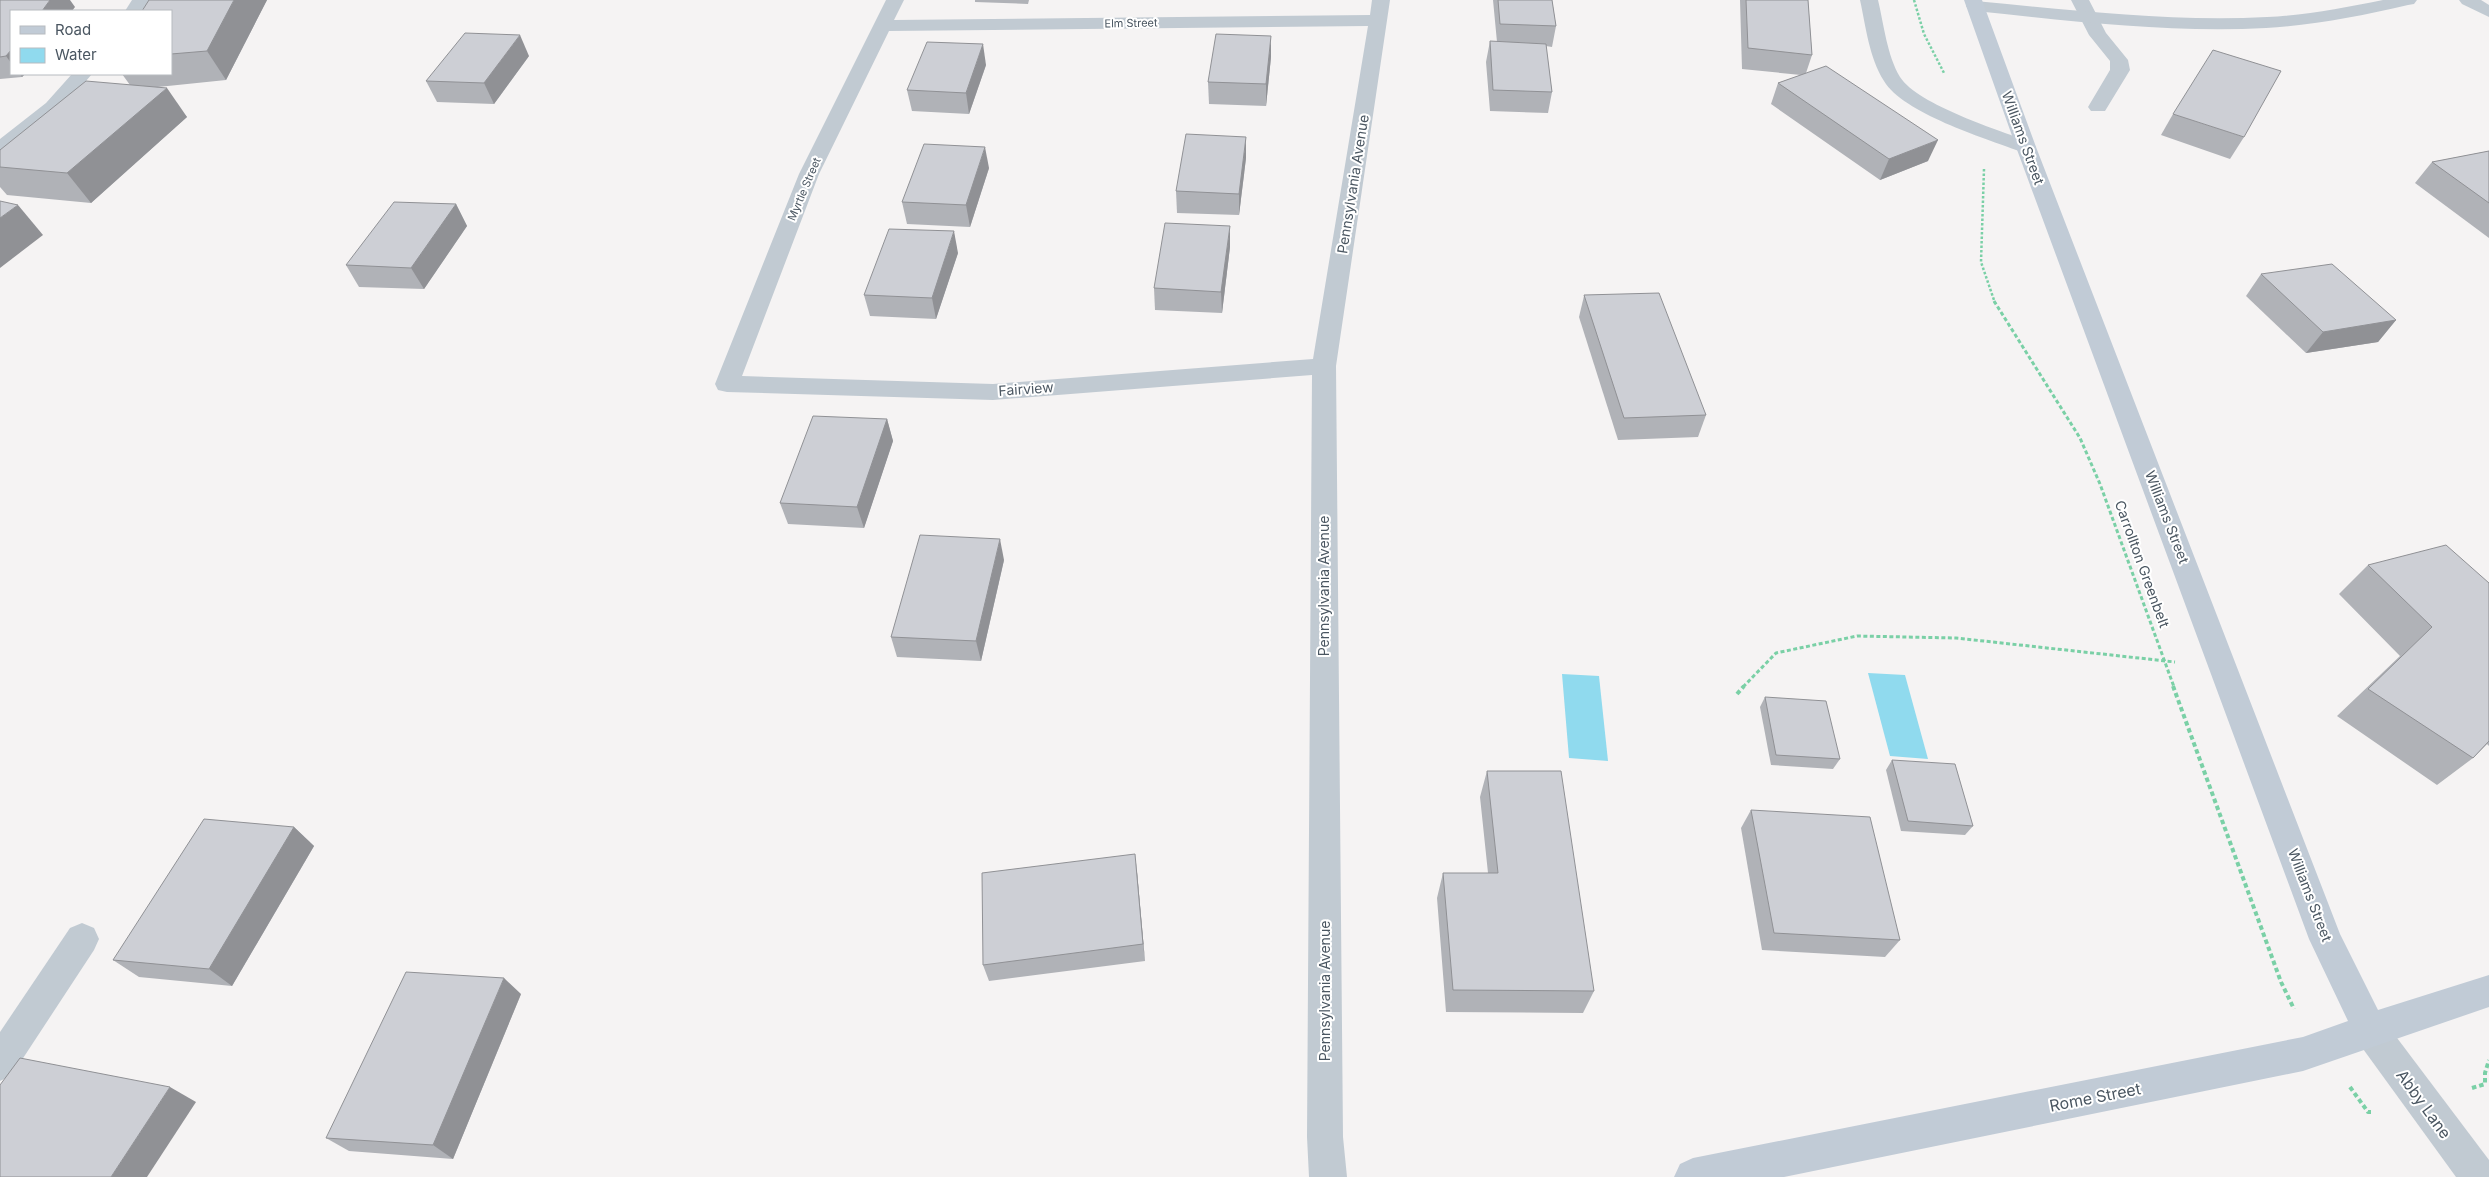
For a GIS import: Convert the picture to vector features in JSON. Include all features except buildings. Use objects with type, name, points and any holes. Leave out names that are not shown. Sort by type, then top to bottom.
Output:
[{"type":"street","name":"Myrtle Street","points":[[727,384],[809,174],[895,0]]},
{"type":"street","points":[[1869,0],[1888,71],[1894,84],[1952,119],[2026,147]]},
{"type":"street","points":[[1974,3],[2084,8],[2245,24],[2342,14],[2408,0]]},
{"type":"street","points":[[2468,0],[2489,12]]},
{"type":"street","name":"Williams Street","points":[[1974,3],[2026,147],[2326,939],[2370,1030]]},
{"type":"street","points":[[2084,8],[2098,35],[2119,60],[2120,70],[2098,107]]},
{"type":"street","name":"Elm Street","points":[[883,26],[1380,10]]},
{"type":"street","name":"Pennsylvania Avenue","points":[[1328,1177],[1325,1117],[1324,366],[1380,10]]},
{"type":"street","points":[[0,149],[53,107],[81,75]]},
{"type":"street","name":"Fairview","points":[[727,384],[993,392],[1324,366]]},
{"type":"street","points":[[0,1063],[82,939]]},
{"type":"street","name":"Rome Street","points":[[1693,1177],[2303,1054],[2489,991]]},
{"type":"street","name":"Abby Lane","points":[[2370,1030],[2480,1177]]},
{"type":"path","points":[[1914,0],[1924,34],[1946,75]]},
{"type":"path","name":"Carrollton Greenbelt","points":[[1984,164],[1981,262],[1991,297],[2070,421],[2100,484],[2287,999]]},
{"type":"path","points":[[1738,694],[1776,654],[1857,636],[1956,638],[2126,657]]},
{"type":"path","points":[[2466,1089],[2485,1084],[2485,1073],[2489,1060]]},
{"type":"water","points":[[1868,673],[1905,675],[1928,759],[1890,756]]},
{"type":"water","points":[[1562,674],[1599,676],[1608,761],[1569,758]]}]
